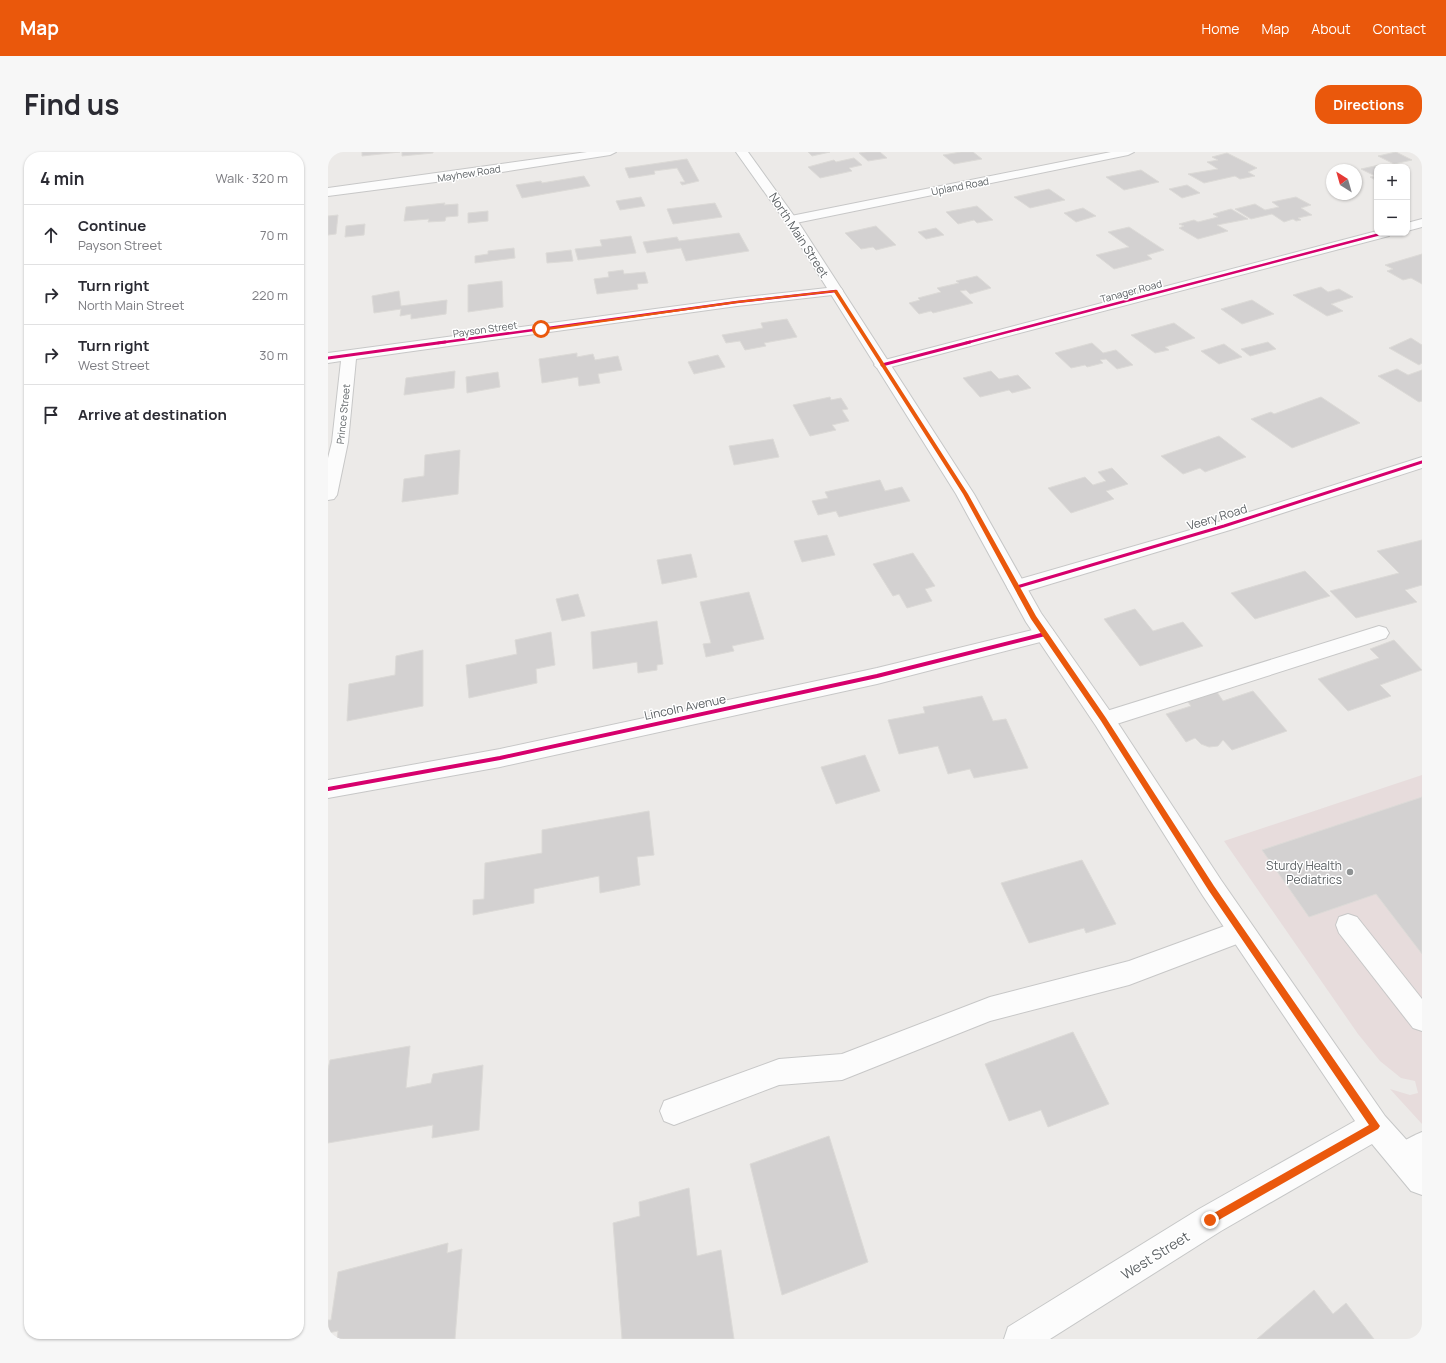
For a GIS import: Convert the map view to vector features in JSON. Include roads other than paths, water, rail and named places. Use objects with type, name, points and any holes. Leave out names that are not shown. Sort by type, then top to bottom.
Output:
[{"type":"street","name":"Mayhew Road","points":[[328,192],[451,176],[610,152]]},
{"type":"street","name":"North Main Street","points":[[742,152],[791,220],[965,494],[1045,634],[1104,720],[1212,888],[1375,1126],[1413,1152],[1422,1180]]},
{"type":"street","name":"Upland Road","points":[[791,220],[1128,152]]},
{"type":"street","points":[[1410,226],[1422,223]]},
{"type":"street","name":"Tanager Road","points":[[882,365],[1374,236]]},
{"type":"street","name":"Payson Street","points":[[328,358],[737,302],[836,291]]},
{"type":"street","name":"Prince Street","points":[[328,495],[340,442],[349,355]]},
{"type":"street","name":"Veery Road","points":[[1017,587],[1224,526],[1422,462]]},
{"type":"street","name":"Lincoln Avenue","points":[[328,789],[500,758],[876,676],[1045,634]]},
{"type":"street","name":"West Street","points":[[1020,1339],[1210,1220],[1375,1126]]},
{"type":"lane","points":[[1104,720],[1379,633]]},
{"type":"lane","points":[[1348,925],[1422,1019]]},
{"type":"lane","points":[[674,1111],[779,1072],[842,1067],[990,1009],[1129,973],[1241,931]]},
{"type":"place","name":"Sturdy Health Pediatrics","points":[[1350,872]]}]
